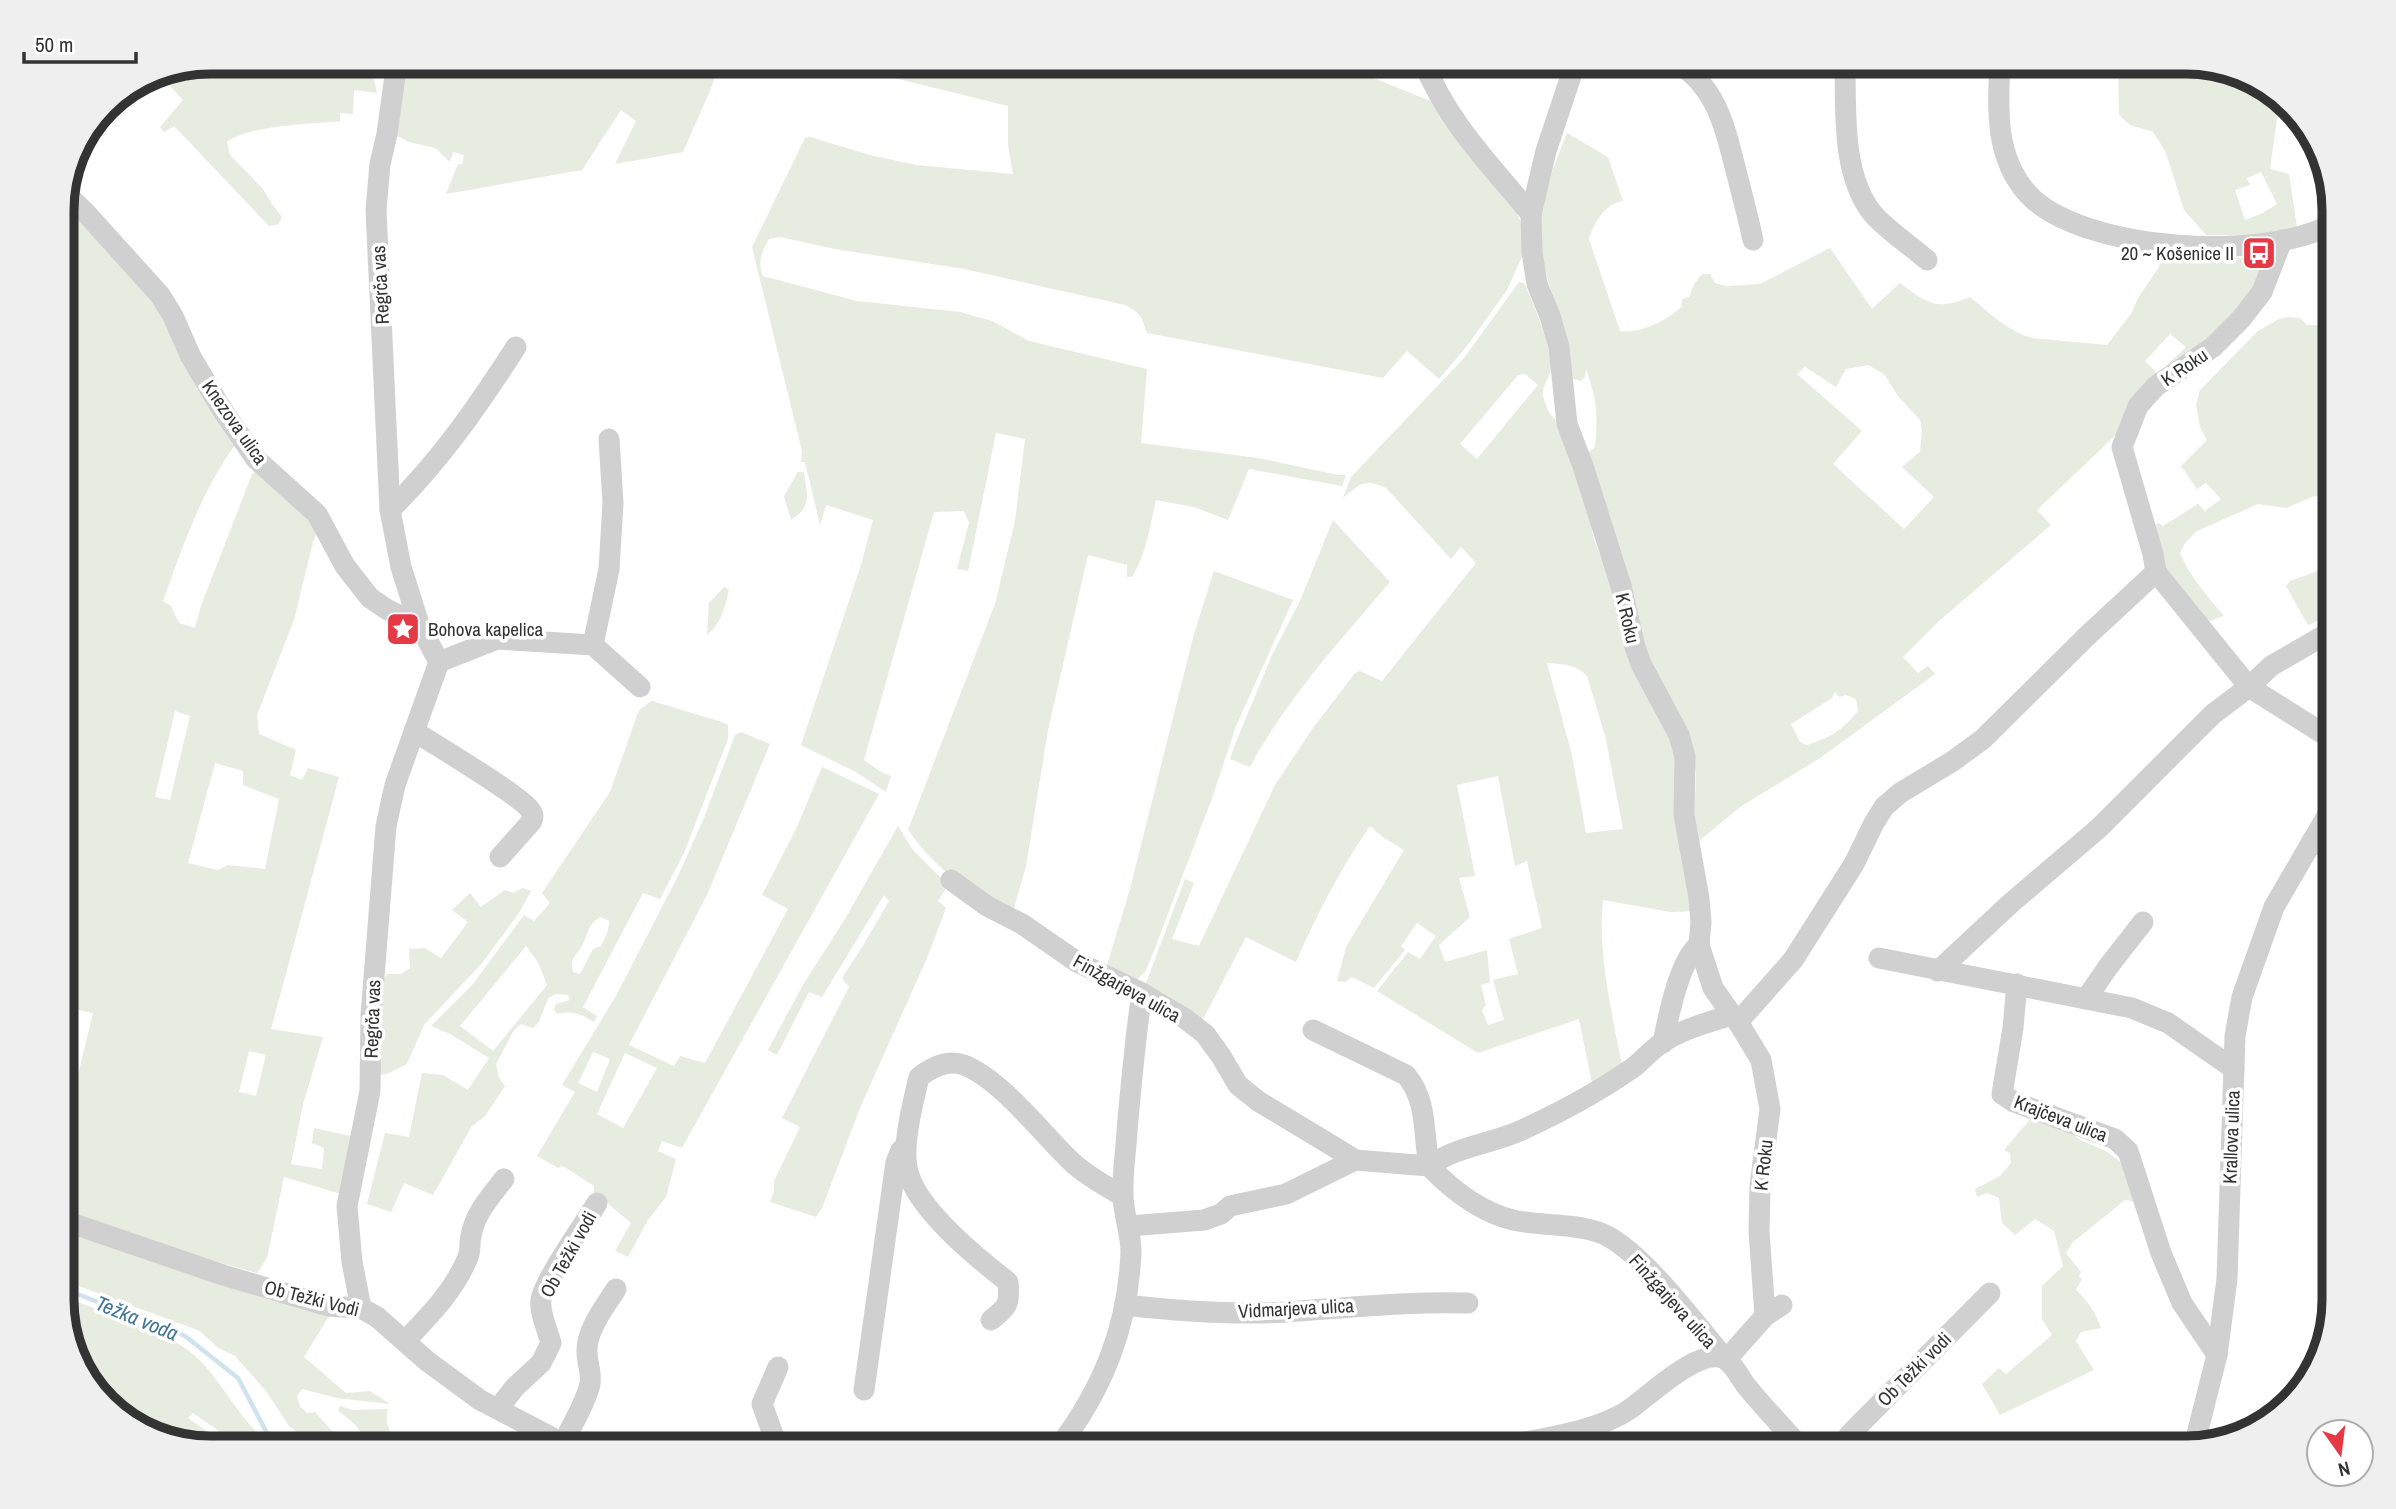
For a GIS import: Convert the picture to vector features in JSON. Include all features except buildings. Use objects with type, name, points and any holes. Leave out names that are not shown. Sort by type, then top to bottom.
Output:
[{"type":"street","name":"Regrča vas","points":[[361,1308],[352,1262],[347,1206],[370,1091],[371,1015],[386,826],[395,785],[439,662],[419,624],[401,567],[390,510],[376,210],[380,164],[396,74]]},
{"type":"street","points":[[1429,74],[1438,95],[1461,132],[1531,214]]},
{"type":"street","name":"K Roku","points":[[1572,74],[1546,151],[1531,214],[1537,284],[1559,347],[1567,424],[1621,586],[1637,655],[1679,735],[1685,757],[1684,815],[1699,898],[1699,945],[1713,988],[1761,1060],[1770,1109],[1759,1186],[1759,1231],[1773,1311],[1726,1360]]},
{"type":"street","points":[[1691,74],[1707,90],[1723,119],[1753,240]]},
{"type":"street","points":[[1845,74],[1848,147],[1854,178],[1873,213],[1927,260]]},
{"type":"street","points":[[2000,74],[1998,121],[2001,144],[2009,166],[2027,193],[2056,215],[2086,228],[2141,241],[2204,247],[2252,246],[2301,237],[2322,228]]},
{"type":"street","name":"Knezova ulica","points":[[74,200],[160,295],[173,316],[190,355],[221,408],[256,459],[317,514],[345,566],[370,598],[388,610],[419,624]]},
{"type":"street","name":"K Roku","points":[[2156,572],[2122,447],[2138,406],[2156,386],[2213,347],[2241,319],[2262,292],[2282,240]]},
{"type":"street","points":[[390,510],[412,489],[462,429],[516,347]]},
{"type":"street","points":[[593,645],[609,569],[613,503],[609,439]]},
{"type":"street","points":[[1313,1030],[1406,1075],[1417,1087],[1422,1101],[1429,1166],[1453,1152],[1521,1131],[1601,1088],[1636,1065],[1662,1042],[1697,1026],[1735,1018],[1793,960],[1854,864],[1884,807],[1900,793],[1983,739],[2156,572],[2249,687],[2322,733]]},
{"type":"street","points":[[1938,971],[2011,903],[2099,828],[2213,714],[2249,687],[2271,666],[2322,637]]},
{"type":"street","points":[[439,662],[497,639],[593,645],[640,687]]},
{"type":"street","points":[[414,731],[530,809],[532,821],[500,857]]},
{"type":"street","name":"Krallova ulica","points":[[2197,1435],[2217,1355],[2227,1279],[2235,1035],[2242,997],[2274,907],[2322,824]]},
{"type":"street","points":[[2312,841],[2322,846]]},
{"type":"street","name":"Finžgarjeva ulica","points":[[951,880],[987,906],[1022,924],[1077,962],[1142,993],[1184,1018],[1205,1034],[1238,1085],[1258,1101],[1355,1160],[1429,1166],[1461,1195],[1486,1211],[1514,1220],[1599,1232],[1618,1243],[1655,1276],[1726,1360]]},
{"type":"street","points":[[2086,999],[2143,922]]},
{"type":"street","points":[[1662,1042],[1685,964],[1692,950],[1699,945]]},
{"type":"street","points":[[1879,958],[2132,1008],[2168,1023],[2234,1069]]},
{"type":"street","name":"Krajčeva ulica","points":[[2017,984],[2002,1094],[2014,1102],[2115,1139],[2128,1151],[2161,1253],[2182,1303],[2217,1355]]},
{"type":"street","points":[[1067,1436],[1083,1415],[1113,1354],[1125,1305],[1131,1251],[1122,1196],[1133,1050],[1142,993]]},
{"type":"street","points":[[864,1390],[896,1162],[907,1135],[919,1077],[931,1068],[948,1063],[963,1064],[1000,1090],[1075,1166],[1122,1196]]},
{"type":"street","points":[[907,1135],[908,1171],[919,1195],[946,1227],[1008,1282],[1010,1299],[1007,1307],[991,1321]]},
{"type":"street","points":[[1129,1226],[1205,1220],[1230,1206],[1286,1194],[1355,1160]]},
{"type":"street","points":[[405,1341],[438,1306],[458,1277],[470,1254],[471,1237],[478,1213],[503,1179]]},
{"type":"street","name":"Ob Težki vodi","points":[[498,1409],[515,1387],[541,1363],[551,1343],[540,1304],[541,1297],[597,1203]]},
{"type":"street","name":"Ob Težki Vodi","points":[[74,1224],[223,1275],[327,1306],[361,1308],[377,1317],[469,1393],[549,1436]]},
{"type":"street","points":[[572,1436],[591,1381],[586,1352],[590,1338],[597,1319],[616,1289]]},
{"type":"street","name":"Ob Težki vodi","points":[[1849,1436],[1990,1293]]},
{"type":"street","name":"Vidmarjeva ulica","points":[[1125,1305],[1170,1311],[1283,1312],[1389,1303],[1468,1303]]},
{"type":"street","points":[[1557,1436],[1590,1427],[1626,1412],[1696,1361],[1714,1357],[1726,1360],[1790,1436]]},
{"type":"street","points":[[774,1436],[762,1404],[778,1367]]},
{"type":"shaded area","points":[[201,74],[374,74],[377,93],[354,90],[353,114],[340,113],[340,121],[265,129],[237,136],[227,142],[230,155],[263,189],[282,217],[279,224],[269,226],[174,126],[164,132],[160,127],[183,100],[166,81]]},
{"type":"shaded area","points":[[405,74],[716,74],[683,152],[615,164],[636,121],[621,110],[582,170],[446,194],[464,155],[453,152],[450,162],[435,148],[409,142],[393,134]]},
{"type":"shaded area","points":[[878,74],[1363,74],[1433,102],[1508,195],[1521,222],[1524,252],[1507,290],[1467,346],[1439,379],[1407,351],[1383,378],[1147,333],[1141,317],[1125,305],[964,269],[835,249],[780,237],[769,239],[761,257],[763,276],[857,301],[960,312],[992,321],[1029,341],[1147,369],[1141,443],[1258,458],[1346,475],[1342,486],[1249,469],[1228,520],[1194,507],[1156,500],[1144,550],[1132,577],[1127,577],[1127,565],[1088,555],[1048,730],[1026,866],[1011,919],[968,890],[943,869],[908,830],[995,604],[1015,521],[1025,439],[996,433],[968,571],[957,569],[969,523],[964,511],[934,512],[864,760],[891,776],[886,792],[856,772],[801,745],[861,565],[873,520],[826,505],[820,525],[805,462],[801,462],[802,451],[752,247],[805,138],[810,137],[916,165],[1013,174],[1008,145],[1008,106]]},
{"type":"shaded area","points":[[2118,74],[2204,75],[2222,78],[2254,92],[2279,110],[2270,169],[2289,174],[2297,227],[2259,236],[2206,235],[2184,210],[2166,153],[2153,132],[2130,125],[2119,115]],"holes":[[[2261,172],[2277,204],[2245,220],[2235,190],[2250,185],[2247,178]]]},
{"type":"shaded area","points":[[1567,133],[1608,157],[1623,201],[1611,206],[1601,215],[1589,239],[1620,331],[1645,328],[1670,316],[1682,306],[1682,299],[1689,297],[1702,274],[1710,274],[1715,283],[1727,286],[1760,284],[1830,248],[1872,309],[1900,283],[1933,303],[1949,304],[1970,297],[2007,326],[2032,338],[2107,345],[2131,314],[2138,298],[2159,267],[2162,251],[2213,258],[2264,256],[2265,269],[2259,286],[2117,434],[2037,510],[2051,525],[1939,621],[1903,657],[1918,673],[1928,666],[1935,674],[1820,758],[1740,807],[1693,846],[1696,773],[1693,756],[1643,643],[1587,453],[1595,447],[1596,416],[1592,390],[1586,369],[1585,377],[1581,381],[1573,379],[1566,335],[1544,268],[1538,221]],"holes":[[[2170,334],[2186,347],[2158,374],[2145,361]],[[1868,365],[1884,374],[1898,396],[1920,420],[1920,452],[1902,467],[1934,497],[1904,529],[1833,464],[1862,431],[1797,374],[1805,367],[1836,387],[1846,369]],[[1835,692],[1839,697],[1846,695],[1856,699],[1858,711],[1830,736],[1807,745],[1800,742],[1791,724],[1832,698]]]},
{"type":"shaded area","points":[[74,210],[149,293],[235,445],[212,481],[163,601],[171,606],[179,623],[195,628],[252,474],[258,470],[303,507],[318,530],[294,620],[257,715],[259,734],[296,750],[290,775],[302,780],[308,768],[339,777],[271,1029],[323,1037],[303,1104],[291,1164],[322,1169],[324,1148],[312,1143],[314,1128],[355,1137],[341,1194],[284,1177],[267,1258],[257,1273],[203,1258],[74,1213],[74,1091],[93,1013],[74,1009]],"holes":[[[175,711],[190,716],[170,800],[155,797]],[[215,763],[243,771],[243,785],[279,799],[265,869],[228,865],[218,870],[188,863]],[[249,1051],[266,1055],[256,1096],[239,1092]]]},
{"type":"shaded area","points":[[1519,282],[1524,283],[1541,325],[1551,360],[1550,374],[1543,389],[1544,399],[1582,484],[1594,540],[1680,755],[1696,911],[1671,912],[1603,900],[1604,963],[1623,1070],[1593,1088],[1579,1019],[1478,1053],[1377,991],[1408,952],[1420,959],[1436,936],[1417,923],[1401,946],[1405,950],[1374,988],[1352,977],[1345,982],[1337,981],[1346,947],[1404,850],[1370,826],[1330,892],[1296,962],[1246,937],[1199,1027],[1145,986],[1185,879],[1194,883],[1172,939],[1199,946],[1275,785],[1313,728],[1355,673],[1360,671],[1382,681],[1476,563],[1461,547],[1451,559],[1386,488],[1367,483],[1343,498],[1351,477],[1464,358]],"holes":[[[1525,374],[1538,385],[1477,459],[1460,444],[1518,375]],[[1547,663],[1573,667],[1587,676],[1606,739],[1623,829],[1586,833],[1572,755]],[[1498,776],[1515,866],[1527,861],[1542,928],[1509,939],[1518,974],[1493,980],[1504,1020],[1488,1025],[1482,1010],[1486,1005],[1481,985],[1490,982],[1487,950],[1445,962],[1439,945],[1470,917],[1459,878],[1475,876],[1457,785]]]},
{"type":"shaded area","points":[[2300,318],[2307,325],[2322,324],[2322,495],[2286,508],[2258,504],[2197,531],[2185,543],[2180,553],[2184,562],[2205,594],[2224,616],[2201,624],[2162,564],[2151,528],[2158,523],[2163,526],[2198,504],[2205,511],[2221,499],[2206,483],[2197,489],[2181,466],[2207,440],[2200,427],[2196,405],[2200,390],[2258,331],[2279,319]]},
{"type":"shaded area","points":[[798,472],[804,472],[807,498],[803,509],[791,520],[784,496]]},
{"type":"shaded area","points":[[1333,520],[1390,582],[1297,694],[1250,767],[1230,759],[1234,747],[1272,655],[1300,601]]},
{"type":"shaded area","points":[[2322,570],[2322,619],[2308,625],[2286,586],[2290,581]]},
{"type":"shaded area","points":[[1214,571],[1293,600],[1236,726],[1211,801],[1153,953],[1145,972],[1135,981],[1105,972],[1130,889],[1194,634]]},
{"type":"shaded area","points":[[724,587],[729,590],[724,609],[716,626],[707,635],[709,603]]},
{"type":"shaded area","points":[[652,701],[722,722],[728,725],[728,739],[684,853],[660,899],[643,893],[583,1007],[597,1016],[594,1022],[577,1014],[558,1014],[554,1010],[556,1004],[570,1000],[568,995],[556,994],[548,998],[539,1022],[533,1028],[521,1024],[514,1030],[496,1064],[499,1078],[505,1086],[485,1116],[472,1126],[433,1195],[404,1183],[391,1212],[367,1204],[385,1133],[409,1137],[422,1073],[443,1075],[468,1090],[489,1058],[450,1034],[431,1026],[473,984],[524,915],[534,921],[550,903],[542,893],[610,792],[639,710]],"holes":[[[601,917],[609,921],[601,946],[593,949],[580,974],[573,972],[574,958],[591,925]],[[526,946],[538,962],[547,985],[493,1051],[460,1026]]]},
{"type":"shaded area","points":[[741,732],[770,744],[707,895],[629,1045],[674,1066],[680,1056],[705,1063],[788,909],[762,895],[797,827],[822,767],[879,794],[682,1148],[662,1141],[658,1151],[676,1159],[666,1197],[648,1220],[628,1257],[615,1251],[631,1223],[594,1192],[594,1186],[563,1166],[558,1168],[537,1156],[575,1092],[562,1085],[617,994],[677,878],[704,818],[735,735]],"holes":[[[593,1052],[610,1059],[597,1092],[578,1083]],[[625,1053],[657,1068],[623,1128],[597,1114]]]},
{"type":"shaded area","points":[[898,826],[913,850],[948,885],[938,901],[946,908],[816,1217],[770,1202],[774,1181],[800,1127],[782,1118],[849,987],[842,978],[889,901],[884,895],[822,997],[809,992],[777,1055],[768,1050],[803,985],[845,919]]},
{"type":"shaded area","points":[[523,888],[531,891],[519,913],[482,963],[424,1025],[407,1064],[387,1074],[378,1075],[379,986],[387,974],[401,974],[410,968],[409,949],[425,948],[441,958],[468,922],[452,910],[470,893],[481,907],[505,890],[513,893]]},
{"type":"shaded area","points":[[2032,1117],[2057,1121],[2080,1140],[2104,1150],[2124,1164],[2141,1203],[2125,1200],[2073,1242],[2066,1253],[2081,1272],[2079,1276],[2082,1279],[2076,1290],[2091,1307],[2101,1328],[2081,1332],[2076,1341],[2094,1370],[2000,1415],[1982,1384],[1999,1368],[2006,1374],[2052,1335],[2042,1319],[2042,1286],[2063,1266],[2054,1231],[2035,1219],[2015,1235],[2002,1223],[1999,1198],[1987,1193],[1977,1197],[1975,1189],[2000,1176],[2011,1163],[2010,1153],[2004,1150]]},
{"type":"shaded area","points":[[74,1233],[329,1316],[304,1357],[346,1393],[370,1391],[390,1404],[337,1398],[302,1389],[297,1396],[300,1406],[307,1413],[315,1412],[338,1436],[302,1436],[289,1426],[266,1391],[235,1356],[217,1347],[200,1331],[74,1284]]},
{"type":"shaded area","points":[[74,1301],[140,1325],[185,1348],[213,1375],[261,1436],[226,1436],[193,1413],[188,1418],[214,1436],[174,1431],[158,1425],[113,1396],[96,1375],[81,1343],[76,1326]]},
{"type":"shaded area","points":[[340,1406],[353,1410],[388,1409],[388,1425],[393,1436],[363,1436],[354,1424],[338,1411]]},
{"type":"waterway","name":"Težka voda","points":[[74,1293],[185,1336],[238,1378],[270,1436]]},
{"type":"place","name":"20 ~ Košenice II","points":[[2259,253]]},
{"type":"place","name":"Bohova kapelica","points":[[403,629]]}]
